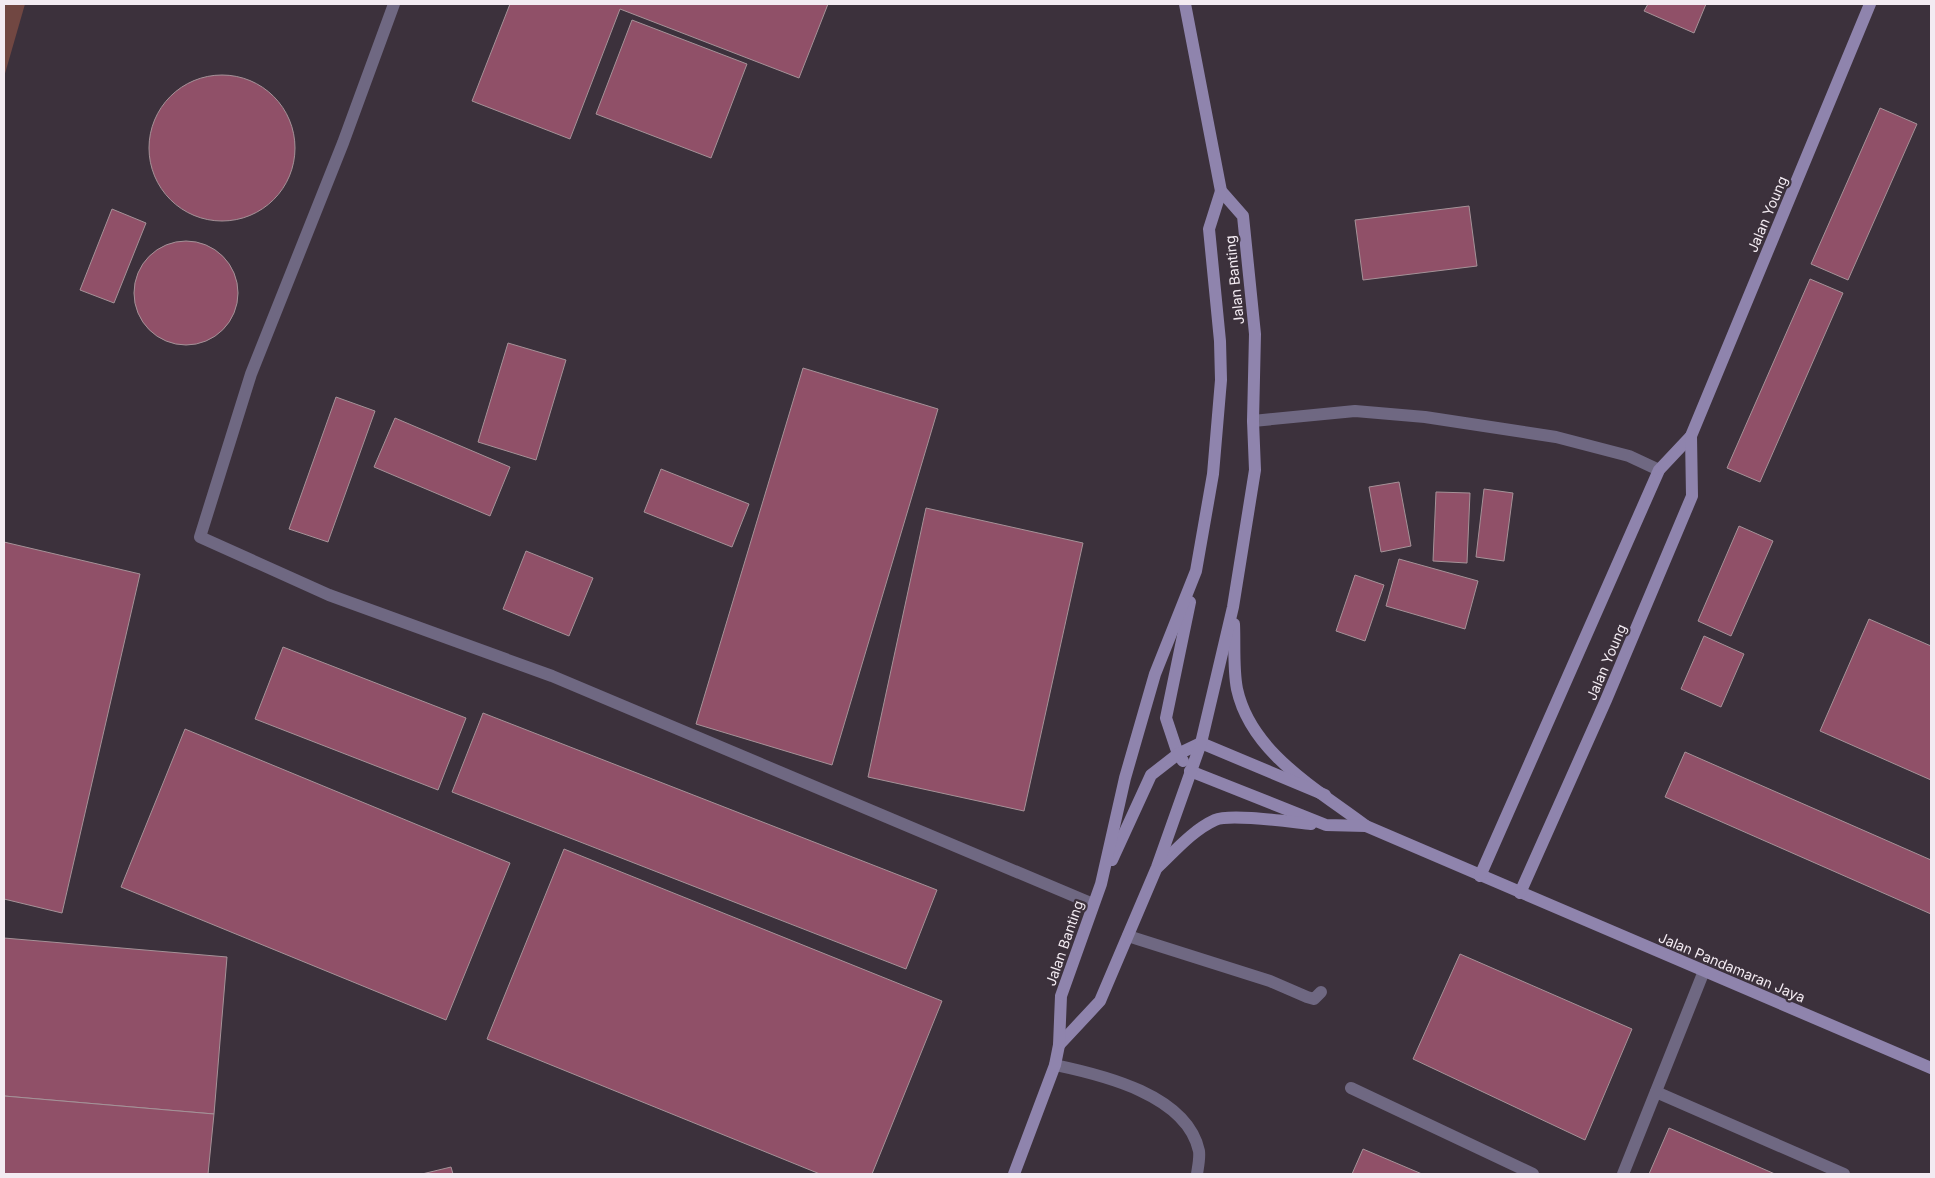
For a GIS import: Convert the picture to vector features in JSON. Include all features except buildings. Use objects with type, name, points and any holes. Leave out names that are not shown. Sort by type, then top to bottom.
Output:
[{"type":"main road","points":[[1184,4],[1221,191],[1209,229],[1220,341],[1221,380],[1213,474],[1196,571],[1166,718],[1178,754],[1190,771],[1326,825]]},
{"type":"main road","name":"Jalan Young","points":[[1480,876],[1659,470],[1691,436],[1870,4]]},
{"type":"main road","name":"Jalan Banting","points":[[1221,191],[1243,216],[1255,334],[1252,421],[1254,470],[1233,607]]},
{"type":"main road","name":"Jalan Young","points":[[1520,893],[1606,700],[1692,496],[1691,436]]},
{"type":"main road","name":"Jalan Banting","points":[[1014,1174],[1055,1065],[1059,1045],[1061,996],[1093,904],[1102,884],[1125,778],[1155,674],[1196,571]]},
{"type":"main road","points":[[1059,1045],[1100,1001],[1158,867],[1201,743],[1233,607]]},
{"type":"main road","points":[[1233,607],[1237,689],[1251,724],[1275,756],[1366,826]]},
{"type":"main road","points":[[1102,884],[1151,775],[1178,754],[1201,743],[1325,795]]},
{"type":"main road","points":[[1158,867],[1194,834],[1216,819],[1250,818],[1326,825],[1366,826]]},
{"type":"main road","name":"Jalan Pandamaran Jaya","points":[[1366,826],[1931,1068]]},
{"type":"street","points":[[394,4],[343,143],[251,374],[200,537],[329,595],[552,676],[1093,904]]},
{"type":"street","points":[[1252,421],[1355,411],[1425,417],[1556,437],[1629,456],[1659,470]]},
{"type":"street","points":[[1128,936],[1270,981],[1307,997],[1314,999],[1321,992]]},
{"type":"street","points":[[1623,1174],[1704,971]]},
{"type":"street","points":[[1055,1065],[1096,1074],[1157,1099],[1186,1121],[1199,1152],[1197,1174]]},
{"type":"street","points":[[1351,1088],[1533,1174]]},
{"type":"street","points":[[1656,1092],[1844,1174]]},
{"type":"shaded area","points":[[4,4],[25,4],[4,77]]}]
